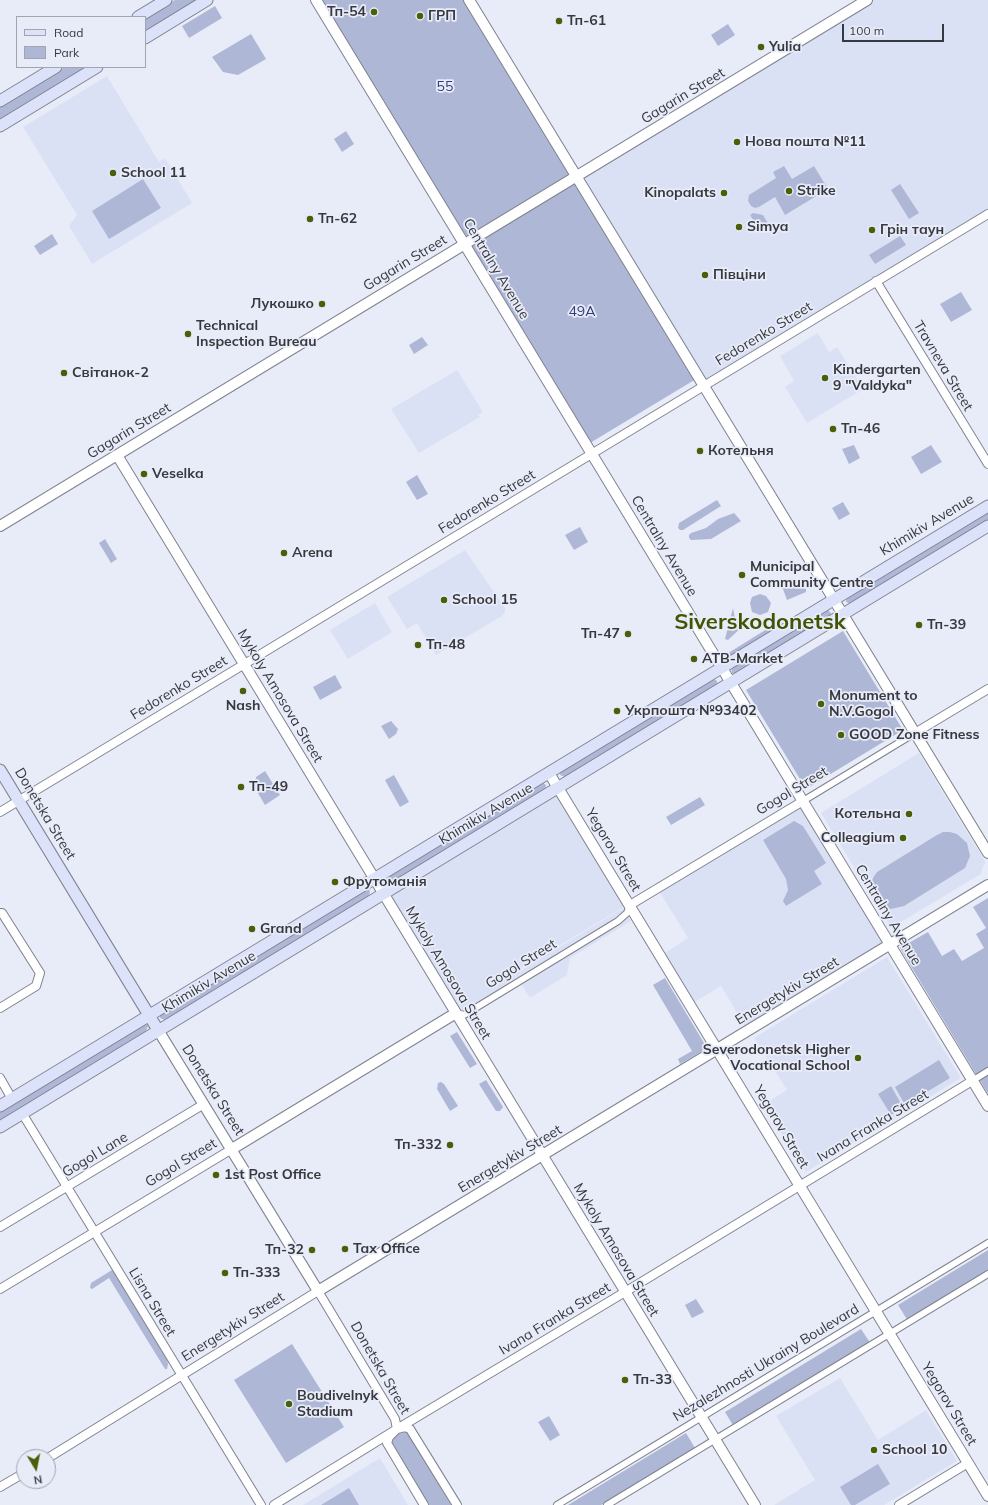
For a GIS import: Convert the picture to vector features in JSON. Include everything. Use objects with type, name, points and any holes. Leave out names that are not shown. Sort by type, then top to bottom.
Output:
[{"type":"main road","points":[[140,16],[166,0]]},
{"type":"main road","points":[[146,37],[207,0]]},
{"type":"main road","points":[[0,101],[54,68]]},
{"type":"main road","points":[[0,126],[95,68]]},
{"type":"main road","name":"Khimikiv Avenue","points":[[0,1106],[988,506]]},
{"type":"main road","name":"Khimikiv Avenue","points":[[0,1127],[988,526]]},
{"type":"main road","name":"Donetska Street","points":[[0,770],[158,1030]]},
{"type":"street","name":"Centralny Avenue","points":[[316,0],[988,1106]]},
{"type":"street","points":[[469,0],[844,614],[988,853]]},
{"type":"street","name":"Gagarin Street","points":[[0,526],[867,0]]},
{"type":"street","name":"Fedorenko Street","points":[[0,812],[988,214]]},
{"type":"street","name":"Travneva Street","points":[[876,281],[988,464]]},
{"type":"street","name":"Mykoly Amosova Street","points":[[117,455],[755,1505]]},
{"type":"street","name":"Gogol Street","points":[[0,1289],[456,1013],[464,1016],[618,921],[627,913],[630,905],[988,689]]},
{"type":"street","name":"Yegorov Street","points":[[549,773],[988,1496]]},
{"type":"street","name":"Energetykiv Street","points":[[56,1453],[198,1365],[988,885]]},
{"type":"street","points":[[0,913],[2,913],[40,973],[36,986],[0,1008]]},
{"type":"street","name":"Donetska Street","points":[[158,1030],[232,1149],[395,1419],[396,1429]]},
{"type":"street","points":[[972,1080],[988,1071]]},
{"type":"street","points":[[0,1078],[12,1098]]},
{"type":"street","name":"Ivana Franka Street","points":[[274,1505],[396,1429],[800,1186],[972,1080]]},
{"type":"street","name":"Gogol Lane","points":[[0,1228],[204,1104]]},
{"type":"street","name":"Lisna Street","points":[[22,1113],[261,1505]]},
{"type":"street","name":"Nezalezhnosti Ukrainy Boulevard","points":[[557,1505],[988,1243]]},
{"type":"street","points":[[607,1505],[988,1274]]},
{"type":"street","name":"Donetska Street","points":[[424,1505],[387,1443],[389,1437],[396,1429],[405,1427],[410,1429],[457,1505]]},
{"type":"street","points":[[899,1505],[968,1463]]},
{"type":"street","points":[[0,1487],[16,1478]]},
{"type":"shaded area","points":[[874,0],[988,0],[988,210],[705,382],[581,178]]},
{"type":"shaded area","name":"School 11","points":[[107,76],[159,162],[165,158],[192,203],[92,264],[69,226],[77,215],[23,127]]},
{"type":"shaded area","name":"Kindergarten 9 \"Valdyka\"","points":[[818,333],[829,352],[837,347],[863,389],[807,423],[785,387],[794,381],[780,356]]},
{"type":"shaded area","points":[[457,370],[483,412],[478,415],[480,417],[419,453],[391,409]]},
{"type":"shaded area","name":"School 15","points":[[465,550],[505,608],[505,612],[502,616],[436,655],[417,623],[407,629],[387,597]]},
{"type":"shaded area","points":[[375,603],[392,632],[348,659],[330,630]]},
{"type":"shaded area","name":"Colleagium","points":[[919,753],[986,863],[983,866],[981,874],[891,928],[821,813]]},
{"type":"shaded area","points":[[557,794],[625,906],[514,973],[518,981],[462,1015],[389,895]]},
{"type":"shaded area","points":[[801,805],[886,943],[746,1028],[721,986],[693,1003],[663,954],[688,938],[659,891]]},
{"type":"shaded area","points":[[623,908],[631,921],[570,958],[567,975],[530,998],[515,974]]},
{"type":"shaded area","name":"Severodonetsk Higher Vocational School","points":[[887,957],[961,1078],[806,1172],[763,1105],[787,1090],[754,1038]]},
{"type":"shaded area","name":"School 10","points":[[840,1378],[878,1440],[926,1410],[957,1461],[884,1505],[774,1505],[815,1480],[776,1416]]},
{"type":"shaded area","points":[[380,1458],[408,1505],[303,1505]]},
{"type":"green space","points":[[175,0],[199,0],[146,32],[146,17]]},
{"type":"green space","name":"55","points":[[321,0],[464,0],[570,175],[466,238]]},
{"type":"green space","points":[[215,6],[222,18],[189,38],[182,26]]},
{"type":"green space","points":[[728,24],[735,35],[718,46],[711,35]]},
{"type":"green space","points":[[251,34],[266,59],[238,75],[223,72],[212,57]]},
{"type":"green space","points":[[63,68],[87,68],[0,121],[0,107]]},
{"type":"green space","points":[[346,131],[354,144],[342,152],[334,139]]},
{"type":"green space","name":"Strike","points":[[784,166],[792,179],[814,166],[828,189],[785,215],[775,197],[759,207],[755,208],[751,206],[748,201],[749,195],[776,178],[773,172]]},
{"type":"green space","points":[[143,179],[161,208],[109,239],[92,211]]},
{"type":"green space","name":"49А","points":[[575,182],[696,379],[590,443],[469,246]]},
{"type":"green space","points":[[900,184],[919,213],[909,219],[891,190]]},
{"type":"green space","points":[[753,213],[763,215],[769,225],[760,231],[750,215]]},
{"type":"green space","points":[[52,234],[58,244],[40,255],[34,246]]},
{"type":"green space","points":[[900,236],[906,245],[875,264],[869,255]]},
{"type":"green space","points":[[961,292],[972,310],[951,322],[940,304]]},
{"type":"green space","points":[[422,337],[428,345],[414,354],[409,345]]},
{"type":"green space","points":[[854,445],[860,458],[849,464],[842,449]]},
{"type":"green space","points":[[931,445],[942,462],[921,474],[911,457]]},
{"type":"green space","points":[[417,475],[428,494],[417,500],[406,482]]},
{"type":"green space","points":[[717,500],[721,506],[683,530],[678,528],[679,523]]},
{"type":"green space","points":[[843,502],[850,514],[839,520],[832,508]]},
{"type":"green space","points":[[988,511],[988,520],[851,604],[846,602],[847,597]]},
{"type":"green space","points":[[734,513],[741,521],[711,539],[691,540],[689,538],[691,533],[706,528],[718,519]]},
{"type":"green space","points":[[580,527],[588,542],[574,550],[565,535]]},
{"type":"green space","points":[[105,539],[117,559],[111,563],[99,543]]},
{"type":"green space","points":[[775,582],[806,589],[806,592],[787,600],[783,589]]},
{"type":"green space","points":[[760,594],[766,596],[771,603],[768,612],[760,615],[752,612],[750,603],[752,597]]},
{"type":"green space","points":[[733,608],[735,618],[743,626],[728,640],[725,639]]},
{"type":"green space","points":[[828,609],[832,615],[735,674],[732,673],[731,667]]},
{"type":"green space","points":[[775,624],[777,628],[728,659],[725,655]]},
{"type":"green space","points":[[843,631],[903,730],[806,789],[746,690]]},
{"type":"green space","points":[[335,675],[342,688],[320,700],[313,687]]},
{"type":"green space","points":[[714,679],[717,681],[715,686],[565,777],[560,775],[561,770]]},
{"type":"green space","points":[[391,721],[398,729],[396,734],[389,739],[381,726]]},
{"type":"green space","points":[[265,771],[280,795],[265,805],[255,788],[256,777]]},
{"type":"green space","points":[[394,775],[409,802],[400,807],[385,780]]},
{"type":"green space","points":[[541,783],[546,785],[545,790],[391,883],[386,881],[387,876]]},
{"type":"green space","points":[[700,797],[705,805],[671,825],[666,817]]},
{"type":"green space","points":[[794,821],[803,826],[826,863],[814,871],[822,884],[786,906],[783,901],[788,890],[786,879],[763,840]]},
{"type":"green space","points":[[943,832],[957,834],[967,843],[970,856],[965,868],[904,906],[891,909],[879,904],[874,898],[871,885],[877,872]]},
{"type":"green space","points":[[368,889],[370,891],[369,896],[165,1020],[160,1018],[160,1015]]},
{"type":"green space","points":[[988,898],[988,1094],[900,948],[928,932],[942,956],[954,949],[962,961],[984,948],[976,934],[986,928],[973,907]]},
{"type":"green space","points":[[665,978],[707,1048],[680,1064],[678,1059],[692,1051],[653,985]]},
{"type":"green space","points":[[145,1024],[148,1026],[146,1031],[0,1121],[0,1112]]},
{"type":"green space","points":[[457,1032],[477,1064],[470,1068],[450,1036]]},
{"type":"green space","points":[[939,1060],[950,1078],[905,1105],[895,1087]]},
{"type":"green space","points":[[486,1080],[503,1107],[500,1111],[496,1111],[479,1084]]},
{"type":"green space","points":[[441,1082],[444,1084],[458,1106],[450,1111],[437,1089],[438,1083]]},
{"type":"green space","points":[[891,1086],[903,1107],[891,1115],[878,1094]]},
{"type":"green space","points":[[988,1250],[988,1272],[908,1321],[898,1305]]},
{"type":"green space","points":[[112,1270],[167,1359],[167,1369],[165,1369],[109,1278],[92,1289],[90,1288],[91,1283]]},
{"type":"green space","points":[[696,1299],[704,1312],[692,1318],[685,1305]]},
{"type":"green space","points":[[861,1329],[871,1344],[734,1427],[725,1412]]},
{"type":"green space","name":"Boudivelnyk Stadium","points":[[292,1344],[344,1427],[286,1463],[234,1380]]},
{"type":"green space","points":[[549,1416],[560,1435],[550,1441],[538,1422]]},
{"type":"green space","points":[[405,1431],[410,1434],[453,1505],[429,1505],[392,1445],[392,1441],[397,1432]]},
{"type":"green space","points":[[686,1433],[695,1448],[601,1505],[568,1505]]},
{"type":"green space","points":[[878,1464],[890,1484],[855,1505],[851,1505],[840,1487]]},
{"type":"green space","points":[[349,1488],[359,1505],[321,1505]]},
{"type":"place","name":"Тп-54","points":[[374,12]]},
{"type":"place","name":"ГРП","points":[[420,16]]},
{"type":"place","name":"Тп-61","points":[[559,21]]},
{"type":"place","name":"Yulia","points":[[761,47]]},
{"type":"place","name":"Нова пошта №11","points":[[737,142]]},
{"type":"place","name":"School 11","points":[[113,173]]},
{"type":"place","name":"Strike","points":[[789,191]]},
{"type":"place","name":"Kinopalats","points":[[724,193]]},
{"type":"place","name":"Тп-62","points":[[310,219]]},
{"type":"place","name":"Simya","points":[[739,227]]},
{"type":"place","name":"Грін таун","points":[[872,230]]},
{"type":"place","name":"Півціни","points":[[705,275]]},
{"type":"place","name":"Лукошко","points":[[322,304]]},
{"type":"place","name":"Technical Inspection Bureau","points":[[188,334]]},
{"type":"place","name":"Світанок-2","points":[[64,373]]},
{"type":"place","name":"Kindergarten 9 \"Valdyka\"","points":[[825,378]]},
{"type":"place","name":"Тп-46","points":[[833,429]]},
{"type":"place","name":"Котельня","points":[[700,451]]},
{"type":"place","name":"Veselka","points":[[144,474]]},
{"type":"place","name":"Arena","points":[[284,553]]},
{"type":"place","name":"Municipal Community Centre","points":[[742,575]]},
{"type":"place","name":"School 15","points":[[444,600]]},
{"type":"place","name":"Тп-39","points":[[919,625]]},
{"type":"place","name":"Тп-47","points":[[628,634]]},
{"type":"place","name":"Тп-48","points":[[418,645]]},
{"type":"place","name":"ATB-Market","points":[[694,659]]},
{"type":"place","name":"Nash","points":[[243,691]]},
{"type":"place","name":"Monument to N.V.Gogol","points":[[821,704]]},
{"type":"place","name":"Укрпошта №93402","points":[[617,711]]},
{"type":"place","name":"GOOD Zone Fitness","points":[[841,735]]},
{"type":"place","name":"Тп-49","points":[[241,787]]},
{"type":"place","name":"Котельна","points":[[909,814]]},
{"type":"place","name":"Colleagium","points":[[903,838]]},
{"type":"place","name":"Фрутоманія","points":[[335,882]]},
{"type":"place","name":"Grand","points":[[252,929]]},
{"type":"place","name":"Severodonetsk Higher Vocational School","points":[[858,1058]]},
{"type":"place","name":"Тп-332","points":[[450,1145]]},
{"type":"place","name":"1st Post Office","points":[[216,1175]]},
{"type":"place","name":"Tax Office","points":[[345,1249]]},
{"type":"place","name":"Тп-32","points":[[312,1250]]},
{"type":"place","name":"Тп-333","points":[[225,1273]]},
{"type":"place","name":"Тп-33","points":[[625,1380]]},
{"type":"place","name":"Boudivelnyk Stadium","points":[[289,1404]]},
{"type":"place","name":"School 10","points":[[874,1450]]},
{"type":"district","name":"Siverskodonetsk","points":[[760,622]]}]
